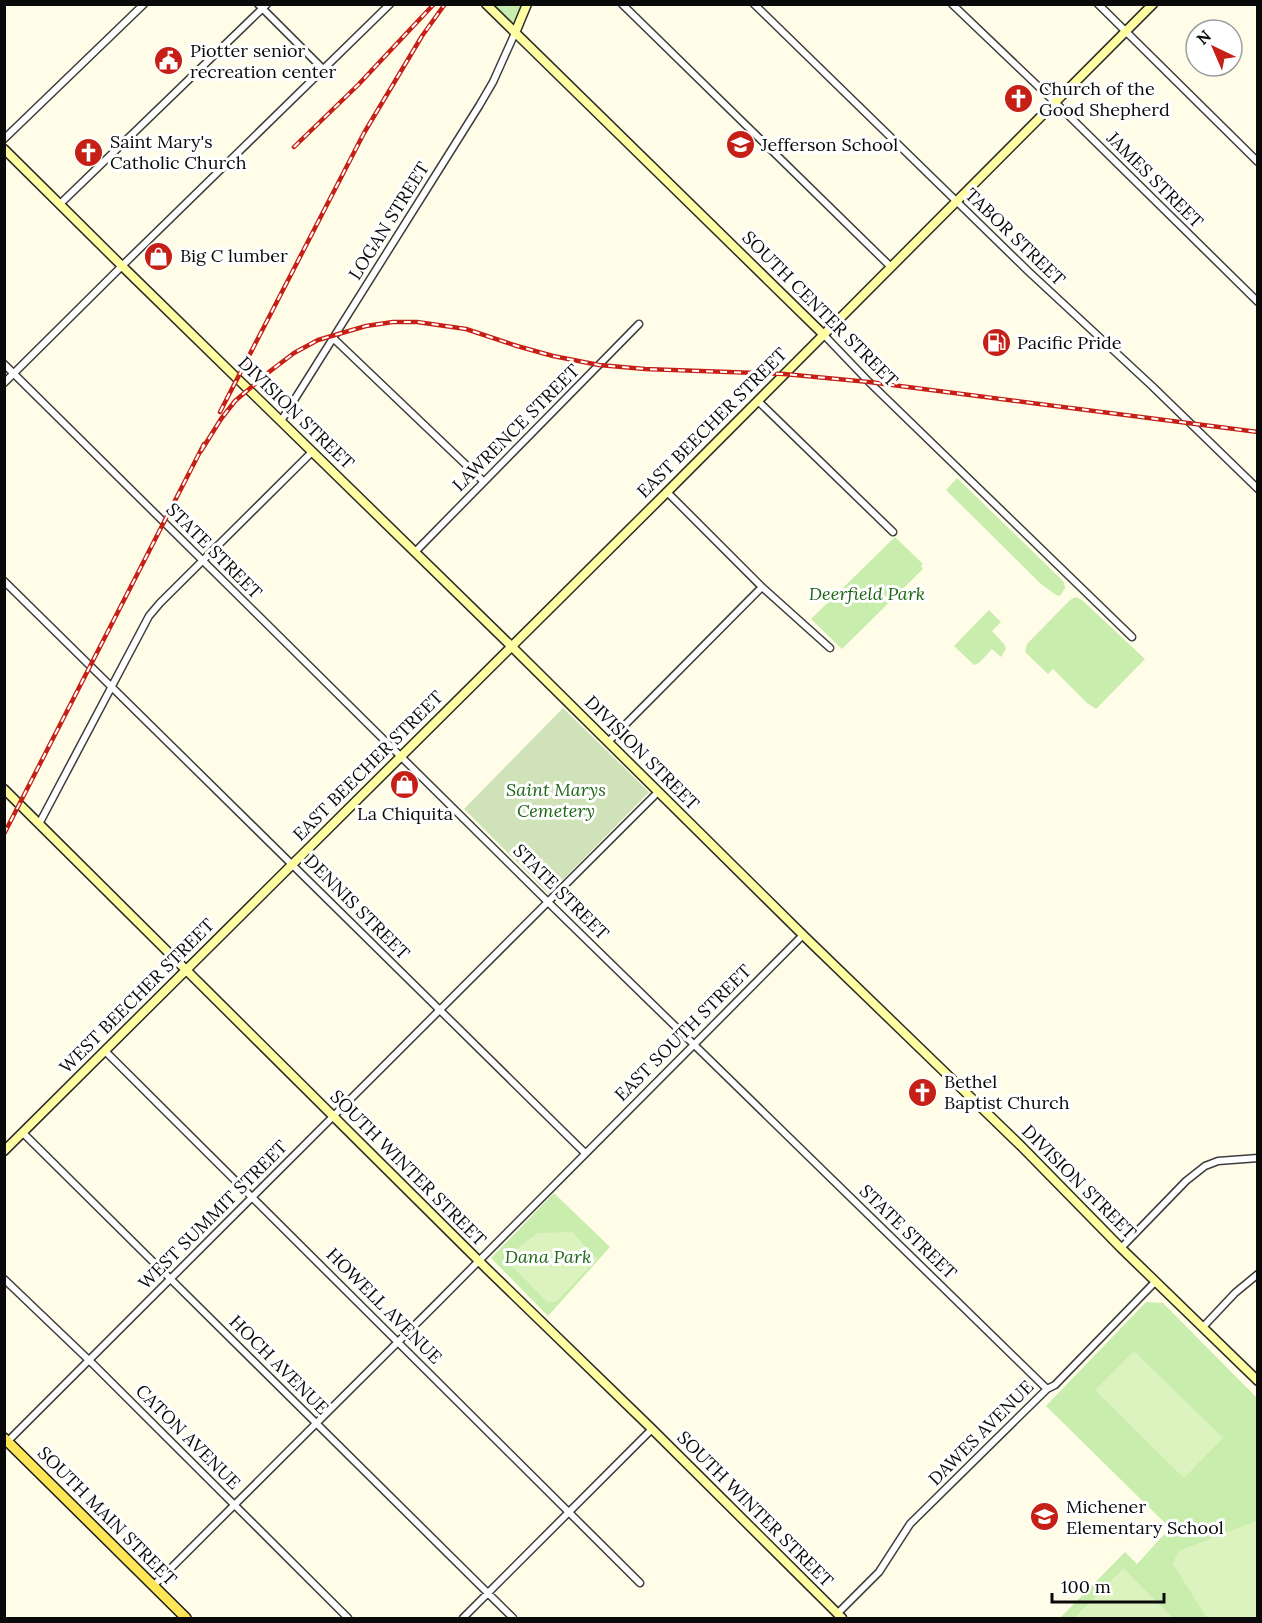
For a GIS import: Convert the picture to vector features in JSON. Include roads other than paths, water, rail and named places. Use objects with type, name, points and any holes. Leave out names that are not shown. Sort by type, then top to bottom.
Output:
[{"type":"main road","name":"SOUTH MAIN STREET","points":[[6,1439],[186,1618]]},
{"type":"street","points":[[4,140],[144,4]]},
{"type":"street","points":[[4,383],[390,4]]},
{"type":"street","name":"SOUTH CENTER STREET","points":[[486,4],[824,334],[869,382],[1132,637]]},
{"type":"street","points":[[515,33],[527,4]]},
{"type":"street","points":[[622,4],[891,267]]},
{"type":"street","name":"TABOR STREET","points":[[754,4],[1028,271],[1152,386],[1257,489]]},
{"type":"street","name":"JAMES STREET","points":[[952,4],[1257,302]]},
{"type":"street","points":[[1098,4],[1257,162]]},
{"type":"street","name":"EAST BEECHER STREET","points":[[293,864],[1153,4]]},
{"type":"street","points":[[60,204],[262,6],[324,70]]},
{"type":"street","name":"LOGAN STREET","points":[[281,421],[479,106],[493,82],[515,33]]},
{"type":"street","name":"DIVISION STREET","points":[[4,149],[803,935],[1013,1138],[1155,1282],[1257,1381]]},
{"type":"street","name":"LAWRENCE STREET","points":[[415,552],[639,324]]},
{"type":"street","points":[[333,338],[484,482]]},
{"type":"street","name":"STATE STREET","points":[[4,364],[549,903],[1047,1389]]},
{"type":"street","points":[[758,401],[893,532]]},
{"type":"street","points":[[39,824],[149,616],[312,452]]},
{"type":"street","points":[[667,492],[762,587],[830,648]]},
{"type":"street","name":"DENNIS STREET","points":[[4,581],[585,1153]]},
{"type":"street","points":[[608,742],[762,587]]},
{"type":"street","name":"SOUTH WINTER STREET","points":[[4,789],[479,1261],[652,1429],[837,1617]]},
{"type":"street","name":"WEST SUMMIT STREET","points":[[6,1439],[89,1360],[658,792]]},
{"type":"street","name":"WEST BEECHER STREET","points":[[4,1152],[293,864]]},
{"type":"street","name":"EAST SOUTH STREET","points":[[153,1586],[803,935]]},
{"type":"street","name":"HOWELL AVENUE","points":[[105,1051],[640,1583]]},
{"type":"street","name":"HOCH AVENUE","points":[[23,1133],[513,1618]]},
{"type":"street","points":[[1121,1248],[1186,1181],[1205,1166],[1218,1161],[1257,1158]]},
{"type":"street","points":[[1203,1327],[1235,1293],[1257,1274]]},
{"type":"street","name":"CATON AVENUE","points":[[4,1279],[89,1360],[348,1618]]},
{"type":"street","name":"DAWES AVENUE","points":[[837,1617],[879,1572],[910,1524],[1047,1389],[1054,1385],[1155,1282]]},
{"type":"street","points":[[463,1618],[652,1429]]},
{"type":"railway","points":[[294,147],[358,85],[434,4]]},
{"type":"railway","points":[[220,412],[364,133],[422,36],[445,4]]},
{"type":"railway","points":[[201,451],[235,401],[294,353],[318,340],[366,326],[393,322],[417,322],[466,329],[553,356],[599,365],[784,374],[869,382],[1258,432]]},
{"type":"railway","points":[[4,834],[204,444]]},
{"type":"place","name":"Piotter senior recreation center","points":[[169,61]]},
{"type":"place","name":"Church of the Good Shepherd","points":[[1018,99]]},
{"type":"place","name":"Jefferson School","points":[[740,145]]},
{"type":"place","name":"Saint Mary's Catholic Church","points":[[89,152]]},
{"type":"place","name":"Big C lumber","points":[[159,256]]},
{"type":"place","name":"Pacific Pride","points":[[996,343]]},
{"type":"place","name":"La Chiquita","points":[[405,785]]},
{"type":"place","name":"Bethel Baptist Church","points":[[923,1092]]},
{"type":"place","name":"Michener Elementary School","points":[[1045,1517]]},
{"type":"park label","name":"Deerfield Park","points":[[867,594]]},
{"type":"park label","name":"Saint Marys Cemetery","points":[[556,800]]},
{"type":"park label","name":"Dana Park","points":[[548,1257]]}]
